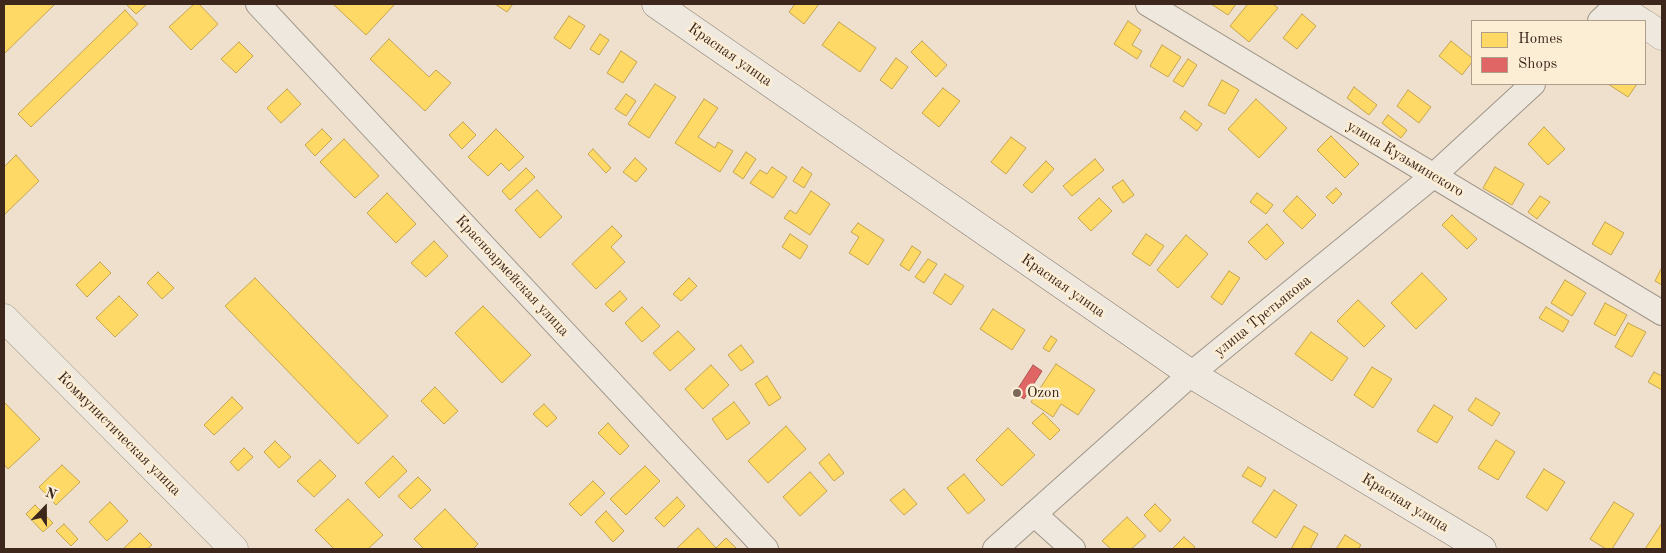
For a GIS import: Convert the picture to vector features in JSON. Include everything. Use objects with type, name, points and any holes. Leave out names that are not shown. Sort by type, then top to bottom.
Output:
[{"type":"main road","name":"Красная улица","points":[[657,4],[1191,374],[1482,549]]},
{"type":"main road","points":[[1612,9],[1638,20]]},
{"type":"main road","points":[[1646,25],[1662,36]]},
{"type":"main road","name":"Коммунистическая улица","points":[[4,318],[234,549]]},
{"type":"street","name":"Красноармейская улица","points":[[258,4],[766,549]]},
{"type":"street","name":"улица Кузьминского","points":[[1148,4],[1662,313]]},
{"type":"street","name":"улица Третьякова","points":[[994,549],[1191,374],[1434,176],[1531,85]]},
{"type":"street","points":[[1034,514],[1073,549]]},
{"type":"building: Homes","points":[[4,4],[55,4],[4,54]]},
{"type":"building: Homes","points":[[126,4],[147,4],[136,14]]},
{"type":"building: Homes","points":[[194,4],[199,4],[218,24],[191,50],[169,27]]},
{"type":"building: Homes","points":[[333,4],[395,4],[366,35]]},
{"type":"building: Homes","points":[[495,4],[513,4],[507,12]]},
{"type":"building: Homes","points":[[795,4],[819,4],[804,24],[789,12]]},
{"type":"building: Homes","points":[[1211,4],[1236,4],[1228,15]]},
{"type":"building: Homes","points":[[1248,4],[1273,4],[1278,8],[1249,42],[1230,26]]},
{"type":"building: Homes","points":[[125,10],[138,24],[31,127],[18,114]]},
{"type":"building: Homes","points":[[1302,14],[1316,26],[1297,49],[1283,38]]},
{"type":"building: Homes","points":[[569,16],[585,26],[570,49],[554,38]]},
{"type":"building: Homes","points":[[1128,21],[1141,30],[1132,45],[1142,51],[1137,59],[1114,44]]},
{"type":"building: Homes","points":[[839,22],[876,48],[860,72],[822,45]]},
{"type":"building: Homes","points":[[600,34],[609,40],[599,55],[590,49]]},
{"type":"building: Homes","points":[[389,39],[429,77],[436,70],[451,83],[425,111],[370,59]]},
{"type":"building: Homes","points":[[922,41],[947,65],[936,77],[911,52]]},
{"type":"building: Homes","points":[[1451,41],[1471,57],[1471,63],[1462,75],[1439,56]]},
{"type":"building: Homes","points":[[239,42],[253,56],[236,73],[221,59]]},
{"type":"building: Homes","points":[[1162,45],[1181,57],[1168,77],[1150,66]]},
{"type":"building: Homes","points":[[621,51],[637,62],[623,83],[607,73]]},
{"type":"building: Homes","points":[[896,58],[908,67],[892,89],[880,80]]},
{"type":"building: Homes","points":[[1188,59],[1197,65],[1183,87],[1173,81]]},
{"type":"building: Homes","points":[[1222,80],[1239,90],[1225,114],[1208,105]]},
{"type":"building: Homes","points":[[655,84],[676,97],[649,138],[628,124]]},
{"type":"building: Homes","points":[[1610,85],[1636,85],[1628,97]]},
{"type":"building: Homes","points":[[1354,87],[1377,105],[1369,115],[1347,98]]},
{"type":"building: Homes","points":[[943,88],[960,101],[939,127],[922,113]]},
{"type":"building: Homes","points":[[287,89],[301,104],[281,123],[267,108]]},
{"type":"building: Homes","points":[[1408,90],[1431,107],[1419,123],[1397,106]]},
{"type":"building: Homes","points":[[626,94],[636,101],[626,116],[615,109]]},
{"type":"building: Homes","points":[[704,99],[718,108],[698,137],[715,148],[718,142],[733,151],[720,172],[675,143]]},
{"type":"building: Homes","points":[[1256,99],[1287,128],[1259,158],[1228,129]]},
{"type":"building: Homes","points":[[1185,111],[1202,124],[1197,131],[1180,118]]},
{"type":"building: Homes","points":[[1388,115],[1407,130],[1401,138],[1382,123]]},
{"type":"building: Homes","points":[[463,122],[476,135],[462,149],[449,135]]},
{"type":"building: Homes","points":[[1544,127],[1565,149],[1548,165],[1528,144]]},
{"type":"building: Homes","points":[[322,129],[332,139],[315,156],[305,145]]},
{"type":"building: Homes","points":[[496,129],[524,157],[509,171],[501,163],[488,176],[468,157]]},
{"type":"building: Homes","points":[[1331,136],[1359,164],[1345,178],[1317,150]]},
{"type":"building: Homes","points":[[1011,137],[1026,148],[1006,174],[991,162]]},
{"type":"building: Homes","points":[[344,139],[379,176],[355,198],[320,162]]},
{"type":"building: Homes","points":[[593,149],[611,168],[606,173],[588,154]]},
{"type":"building: Homes","points":[[746,152],[756,159],[743,179],[733,172]]},
{"type":"building: Homes","points":[[16,155],[39,181],[4,215],[4,167]]},
{"type":"building: Homes","points":[[635,158],[647,169],[636,182],[623,172]]},
{"type":"building: Homes","points":[[1095,159],[1104,170],[1072,196],[1063,186]]},
{"type":"building: Homes","points":[[1046,161],[1054,169],[1032,193],[1023,185]]},
{"type":"building: Homes","points":[[772,167],[787,177],[773,198],[750,183],[760,170],[767,174]]},
{"type":"building: Homes","points":[[802,167],[812,174],[804,188],[793,181]]},
{"type":"building: Homes","points":[[1495,167],[1524,184],[1512,205],[1483,188]]},
{"type":"building: Homes","points":[[526,168],[535,177],[510,200],[502,191]]},
{"type":"building: Homes","points":[[1123,180],[1134,195],[1123,203],[1112,187]]},
{"type":"building: Homes","points":[[1336,188],[1342,194],[1333,204],[1326,197]]},
{"type":"building: Homes","points":[[537,190],[562,217],[540,238],[515,210]]},
{"type":"building: Homes","points":[[811,191],[830,204],[810,235],[784,218],[790,210],[796,214]]},
{"type":"building: Homes","points":[[387,193],[416,224],[396,243],[367,213]]},
{"type":"building: Homes","points":[[1257,193],[1273,205],[1266,214],[1250,202]]},
{"type":"building: Homes","points":[[1297,196],[1316,215],[1302,229],[1283,211]]},
{"type":"building: Homes","points":[[1540,196],[1550,202],[1537,219],[1528,212]]},
{"type":"building: Homes","points":[[1099,198],[1112,211],[1091,231],[1078,218]]},
{"type":"building: Homes","points":[[1452,215],[1477,239],[1467,249],[1442,225]]},
{"type":"building: Homes","points":[[1605,222],[1624,233],[1611,255],[1592,244]]},
{"type":"building: Homes","points":[[858,223],[884,240],[868,265],[849,253],[859,237],[851,232]]},
{"type":"building: Homes","points":[[1267,224],[1284,243],[1266,260],[1248,242]]},
{"type":"building: Homes","points":[[612,226],[622,236],[611,247],[625,262],[596,289],[572,264]]},
{"type":"building: Homes","points":[[790,234],[808,246],[800,259],[782,247]]},
{"type":"building: Homes","points":[[1146,234],[1164,246],[1150,266],[1132,254]]},
{"type":"building: Homes","points":[[1186,235],[1208,254],[1178,288],[1157,270]]},
{"type":"building: Homes","points":[[434,241],[448,256],[426,277],[411,263]]},
{"type":"building: Homes","points":[[912,246],[921,252],[909,271],[900,265]]},
{"type":"building: Homes","points":[[928,259],[937,264],[924,283],[915,277]]},
{"type":"building: Homes","points":[[100,262],[111,273],[87,297],[76,285]]},
{"type":"building: Homes","points":[[1662,267],[1662,285],[1655,281]]},
{"type":"building: Homes","points":[[1229,271],[1240,278],[1222,305],[1211,297]]},
{"type":"building: Homes","points":[[158,272],[174,288],[162,299],[147,283]]},
{"type":"building: Homes","points":[[1422,273],[1447,299],[1416,329],[1391,303]]},
{"type":"building: Homes","points":[[945,274],[964,286],[951,305],[933,293]]},
{"type":"building: Homes","points":[[255,278],[388,416],[358,444],[225,306]]},
{"type":"building: Homes","points":[[689,278],[697,286],[681,301],[673,294]]},
{"type":"building: Homes","points":[[1565,280],[1586,293],[1572,316],[1551,303]]},
{"type":"building: Homes","points":[[620,291],[627,299],[613,312],[605,304]]},
{"type":"building: Homes","points":[[119,296],[138,315],[115,337],[96,318]]},
{"type":"building: Homes","points":[[1358,300],[1385,326],[1364,347],[1337,321]]},
{"type":"building: Homes","points":[[1605,303],[1627,315],[1615,336],[1594,324]]},
{"type":"building: Homes","points":[[483,306],[531,355],[502,383],[455,333]]},
{"type":"building: Homes","points":[[642,307],[660,326],[642,342],[625,323]]},
{"type":"building: Homes","points":[[1546,307],[1569,321],[1563,332],[1539,318]]},
{"type":"building: Homes","points":[[993,309],[1025,330],[1012,350],[980,329]]},
{"type":"building: Homes","points":[[1628,323],[1646,332],[1632,357],[1615,347]]},
{"type":"building: Homes","points":[[678,331],[695,349],[670,371],[653,353]]},
{"type":"building: Homes","points":[[1311,332],[1348,358],[1332,381],[1295,354]]},
{"type":"building: Homes","points":[[1051,336],[1057,340],[1049,352],[1043,348]]},
{"type":"building: Homes","points":[[741,345],[754,362],[741,371],[728,355]]},
{"type":"building: Homes","points":[[1056,364],[1095,390],[1078,415],[1061,404],[1053,417],[1031,402]]},
{"type":"building: Homes","points":[[711,365],[729,385],[703,409],[685,389]]},
{"type":"building: Homes","points":[[1372,367],[1392,379],[1373,408],[1354,395]]},
{"type":"building: Homes","points":[[1654,372],[1662,376],[1662,390],[1648,382]]},
{"type":"building: Homes","points":[[767,376],[781,398],[769,406],[755,384]]},
{"type":"building: Homes","points":[[435,387],[458,411],[444,424],[421,401]]},
{"type":"building: Homes","points":[[232,397],[243,408],[214,435],[204,425]]},
{"type":"building: Homes","points":[[1476,398],[1500,413],[1492,426],[1468,410]]},
{"type":"building: Homes","points":[[4,402],[40,439],[8,469],[4,464]]},
{"type":"building: Homes","points":[[734,402],[750,423],[727,440],[712,419]]},
{"type":"building: Homes","points":[[544,404],[557,418],[547,427],[533,414]]},
{"type":"building: Homes","points":[[1434,405],[1453,417],[1437,443],[1417,431]]},
{"type":"building: Homes","points":[[1043,413],[1060,430],[1050,440],[1032,423]]},
{"type":"building: Homes","points":[[608,423],[629,446],[620,455],[598,433]]},
{"type":"building: Homes","points":[[786,426],[806,449],[768,483],[748,461]]},
{"type":"building: Homes","points":[[1008,428],[1035,455],[1002,486],[976,460]]},
{"type":"building: Homes","points":[[1496,440],[1515,452],[1498,480],[1478,468]]},
{"type":"building: Homes","points":[[275,441],[291,457],[279,468],[264,452]]},
{"type":"building: Homes","points":[[244,448],[253,457],[238,471],[230,462]]},
{"type":"building: Homes","points":[[829,454],[844,473],[834,481],[819,463]]},
{"type":"building: Homes","points":[[393,456],[407,471],[379,498],[365,483]]},
{"type":"building: Homes","points":[[320,460],[336,476],[314,497],[297,481]]},
{"type":"building: Homes","points":[[62,465],[80,482],[56,505],[39,487]]},
{"type":"building: Homes","points":[[645,466],[660,481],[626,515],[610,499]]},
{"type":"building: Homes","points":[[1248,467],[1266,478],[1261,487],[1242,476]]},
{"type":"building: Homes","points":[[1544,469],[1565,482],[1547,511],[1526,497]]},
{"type":"building: Homes","points":[[810,472],[827,491],[800,516],[783,497]]},
{"type":"building: Homes","points":[[964,474],[985,500],[968,514],[947,488]]},
{"type":"building: Homes","points":[[418,477],[431,490],[411,509],[398,496]]},
{"type":"building: Homes","points":[[593,481],[605,493],[581,516],[569,504]]},
{"type":"building: Homes","points":[[904,489],[917,504],[904,515],[890,500]]},
{"type":"building: Homes","points":[[1274,490],[1297,505],[1276,538],[1252,522]]},
{"type":"building: Homes","points":[[677,497],[685,506],[664,527],[655,518]]},
{"type":"building: Homes","points":[[348,499],[383,535],[368,549],[334,549],[315,530]]},
{"type":"building: Homes","points":[[110,502],[128,521],[107,541],[89,522]]},
{"type":"building: Homes","points":[[1614,502],[1634,514],[1612,549],[1606,549],[1590,539]]},
{"type":"building: Homes","points":[[1155,504],[1171,520],[1160,532],[1144,515]]},
{"type":"building: Homes","points":[[35,505],[53,523],[43,532],[26,514]]},
{"type":"building: Homes","points":[[445,509],[478,544],[473,549],[424,549],[414,539]]},
{"type":"building: Homes","points":[[606,511],[624,531],[613,542],[595,522]]},
{"type":"building: Homes","points":[[1127,517],[1146,536],[1131,549],[1111,549],[1102,541]]},
{"type":"building: Homes","points":[[1662,523],[1662,549],[1645,549]]},
{"type":"building: Homes","points":[[64,524],[78,539],[71,546],[56,531]]},
{"type":"building: Homes","points":[[1304,526],[1318,534],[1310,549],[1291,549]]},
{"type":"building: Homes","points":[[698,528],[716,548],[726,538],[737,549],[676,549]]},
{"type":"building: Homes","points":[[140,533],[152,545],[147,549],[123,549]]},
{"type":"building: Homes","points":[[1345,535],[1361,545],[1358,549],[1336,549]]},
{"type":"building: Homes","points":[[1184,537],[1195,547],[1193,549],[1172,549]]},
{"type":"building: Shops","points":[[1033,365],[1042,371],[1024,399],[1015,393]]},
{"type":"place","name":"Ozon","points":[[1017,393]]}]
